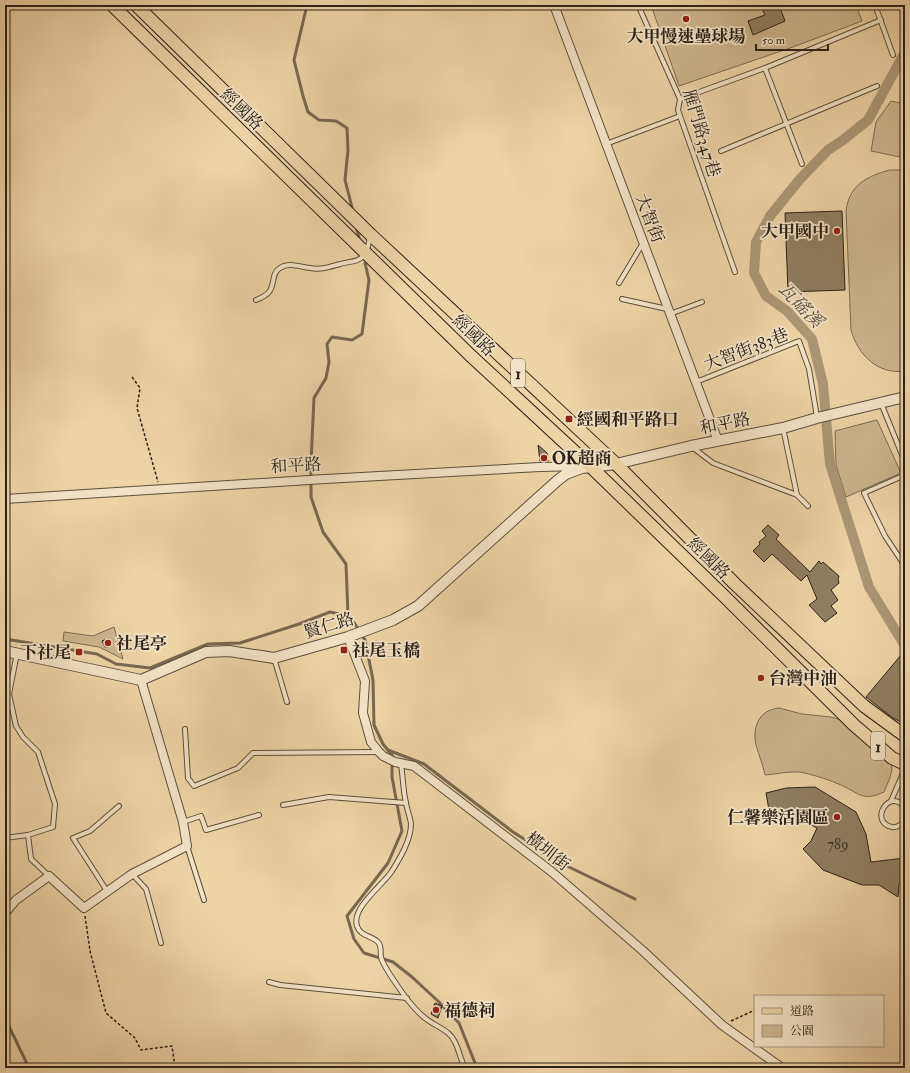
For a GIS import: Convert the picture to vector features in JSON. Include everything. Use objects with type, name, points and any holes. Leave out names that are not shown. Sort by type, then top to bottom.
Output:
[{"type":"main road","name":"經國路","points":[[112,5],[365,254],[470,355],[590,466],[854,725],[892,758],[905,764]]},
{"type":"main road","name":"經國路","points":[[136,5],[371,235],[616,464],[735,584],[864,706],[905,736]]},
{"type":"street","name":"大智街","points":[[554,5],[718,441]]},
{"type":"street","points":[[880,403],[905,397]]},
{"type":"street","name":"和平路","points":[[616,464],[691,446],[783,428],[880,403]]},
{"type":"street","name":"賢仁路","points":[[141,680],[206,652],[229,651],[274,658],[348,637],[393,620],[418,606],[558,480],[575,470],[590,466],[616,464]]},
{"type":"street","name":"和平路","points":[[5,499],[301,480],[540,467],[590,466]]},
{"type":"street","points":[[348,637],[365,681],[363,713],[372,742],[381,754]]},
{"type":"street","points":[[5,651],[17,652],[141,680],[183,822],[187,846],[132,874],[84,908],[49,876],[16,900],[5,912]]},
{"type":"street","name":"橫圳街","points":[[381,754],[398,763],[414,766],[552,872],[642,950],[722,1026],[782,1068]]},
{"type":"lane","name":"雁門路347巷","points":[[638,5],[680,99],[678,110],[735,272]]},
{"type":"lane","points":[[874,5],[881,20],[893,55]]},
{"type":"lane","points":[[680,99],[765,68],[881,20]]},
{"type":"lane","points":[[765,68],[802,164]]},
{"type":"lane","points":[[721,151],[877,86]]},
{"type":"lane","points":[[606,144],[680,116]]},
{"type":"lane","points":[[256,300],[270,291],[278,268],[282,266],[298,265],[308,268],[326,268],[358,260],[365,254],[371,235]]},
{"type":"lane","points":[[619,283],[643,242]]},
{"type":"lane","points":[[622,299],[669,312],[702,302]]},
{"type":"lane","name":"大智街383巷","points":[[696,382],[799,341],[809,369],[817,418]]},
{"type":"lane","points":[[880,403],[905,462]]},
{"type":"lane","points":[[783,428],[797,495]]},
{"type":"lane","points":[[691,446],[713,463],[797,495],[808,506]]},
{"type":"lane","points":[[905,475],[864,493],[886,536],[905,566]]},
{"type":"lane","points":[[5,838],[28,835],[53,827],[55,804],[38,752],[23,737],[16,726],[9,694],[17,652]]},
{"type":"lane","points":[[274,658],[287,702]]},
{"type":"lane","points":[[185,728],[188,778],[194,786],[238,768],[252,753],[381,754]]},
{"type":"lane","points":[[398,763],[406,803],[410,814],[411,824],[407,842],[391,873],[363,904],[358,912],[356,921],[357,926],[359,930],[378,942],[381,949],[381,957],[407,998],[425,1019],[448,1033],[455,1041],[465,1068]]},
{"type":"lane","points":[[891,802],[905,769]]},
{"type":"lane","points":[[284,805],[329,797],[406,803]]},
{"type":"lane","points":[[905,808],[900,803],[891,802],[884,806],[882,810],[882,818],[887,825],[895,827],[902,824],[905,820]]},
{"type":"lane","points":[[107,891],[73,838],[90,832],[119,806]]},
{"type":"lane","points":[[183,822],[201,816],[206,830],[259,815]]},
{"type":"lane","points":[[28,835],[31,860],[49,876]]},
{"type":"lane","points":[[187,846],[204,900]]},
{"type":"lane","points":[[132,874],[146,889],[161,943]]},
{"type":"lane","points":[[268,982],[280,985],[407,998]]},
{"type":"path","points":[[132,377],[140,388],[137,408],[161,489]]},
{"type":"path","points":[[84,908],[90,951],[106,1013],[135,1038],[141,1050],[172,1046],[175,1068]]},
{"type":"path","points":[[722,1026],[754,1010]]},
{"type":"green space","points":[[651,5],[856,5],[862,21],[793,47],[679,86]]},
{"type":"green space","points":[[891,101],[901,103],[905,110],[905,158],[871,151],[876,122]]},
{"type":"green space","points":[[890,170],[905,170],[905,371],[886,370],[870,361],[859,348],[851,330],[846,211],[848,202],[851,194],[860,183],[874,175]]},
{"type":"green space","points":[[877,420],[901,473],[846,497],[836,465],[835,431]]},
{"type":"green space","points":[[114,627],[123,659],[99,647],[63,641],[64,632],[93,636]]},
{"type":"green space","points":[[779,708],[802,714],[831,717],[841,720],[851,731],[891,761],[891,773],[884,792],[877,795],[865,796],[832,781],[800,772],[765,775],[756,745],[756,726],[758,720],[766,712]]},
{"type":"building","points":[[772,5],[779,5],[785,21],[753,35],[748,21],[765,15],[762,9]]},
{"type":"building","points":[[842,211],[845,290],[788,292],[785,213]]},
{"type":"building","name":"OK超商","points":[[538,445],[547,453],[548,461],[540,461]]},
{"type":"building","points":[[768,525],[779,535],[776,539],[810,572],[819,561],[821,564],[823,562],[839,576],[839,583],[831,590],[838,600],[831,606],[837,613],[825,622],[809,605],[817,599],[807,575],[801,581],[772,554],[764,562],[753,551],[760,544],[759,542],[766,536],[762,531]]},
{"type":"building","name":"社尾亭","points":[[110,639],[112,642],[111,646],[105,647],[102,641]]},
{"type":"building","points":[[901,655],[905,662],[905,724],[893,718],[866,697]]},
{"type":"building","name":"仁馨樂活園區","points":[[815,787],[856,812],[866,834],[871,862],[905,858],[905,883],[899,884],[898,897],[879,885],[862,885],[823,870],[803,849],[811,841],[817,828],[804,821],[771,821],[766,793],[786,788]]},
{"type":"building","name":"福德祠","points":[[435,1003],[442,1006],[438,1018],[431,1014]]},
{"type":"waterway","points":[[307,5],[294,60],[308,112],[319,120],[336,121],[347,128],[348,150],[345,180],[353,211]]},
{"type":"waterway","name":"瓦磘溪","points":[[905,52],[868,120],[828,150],[800,179],[770,216],[756,242],[754,273],[766,296],[787,311],[812,339],[823,384],[830,464],[869,587],[905,646]]},
{"type":"waterway","points":[[356,227],[360,241]]},
{"type":"waterway","points":[[365,263],[369,280],[362,334],[352,340],[332,337],[327,344],[329,362],[326,378],[314,398],[311,497],[323,532],[346,564],[348,616],[365,640],[373,680],[374,725],[383,744],[392,755],[392,777],[402,831],[388,863],[347,916],[354,939],[364,953],[393,962],[412,977],[459,1023],[477,1068]]},
{"type":"waterway","points":[[5,639],[97,654],[116,664],[150,668],[208,644],[240,643],[299,624],[330,612],[348,616]]},
{"type":"waterway","points":[[388,750],[424,764],[513,832],[569,867],[635,899]]},
{"type":"waterway","points":[[5,1018],[29,1068]]},
{"type":"place","name":"大甲慢速壘球場","points":[[686,19]]},
{"type":"place","name":"大甲國中","points":[[837,231]]},
{"type":"place","name":"經國和平路口","points":[[569,419]]},
{"type":"place","name":"OK超商","points":[[544,458]]},
{"type":"place","name":"社尾亭","points":[[108,643]]},
{"type":"place","name":"社尾玉橋","points":[[344,650]]},
{"type":"place","name":"下社尾","points":[[79,652]]},
{"type":"place","name":"台灣中油","points":[[761,678]]},
{"type":"place","name":"仁馨樂活園區","points":[[837,817]]},
{"type":"place","name":"福德祠","points":[[436,1010]]}]
